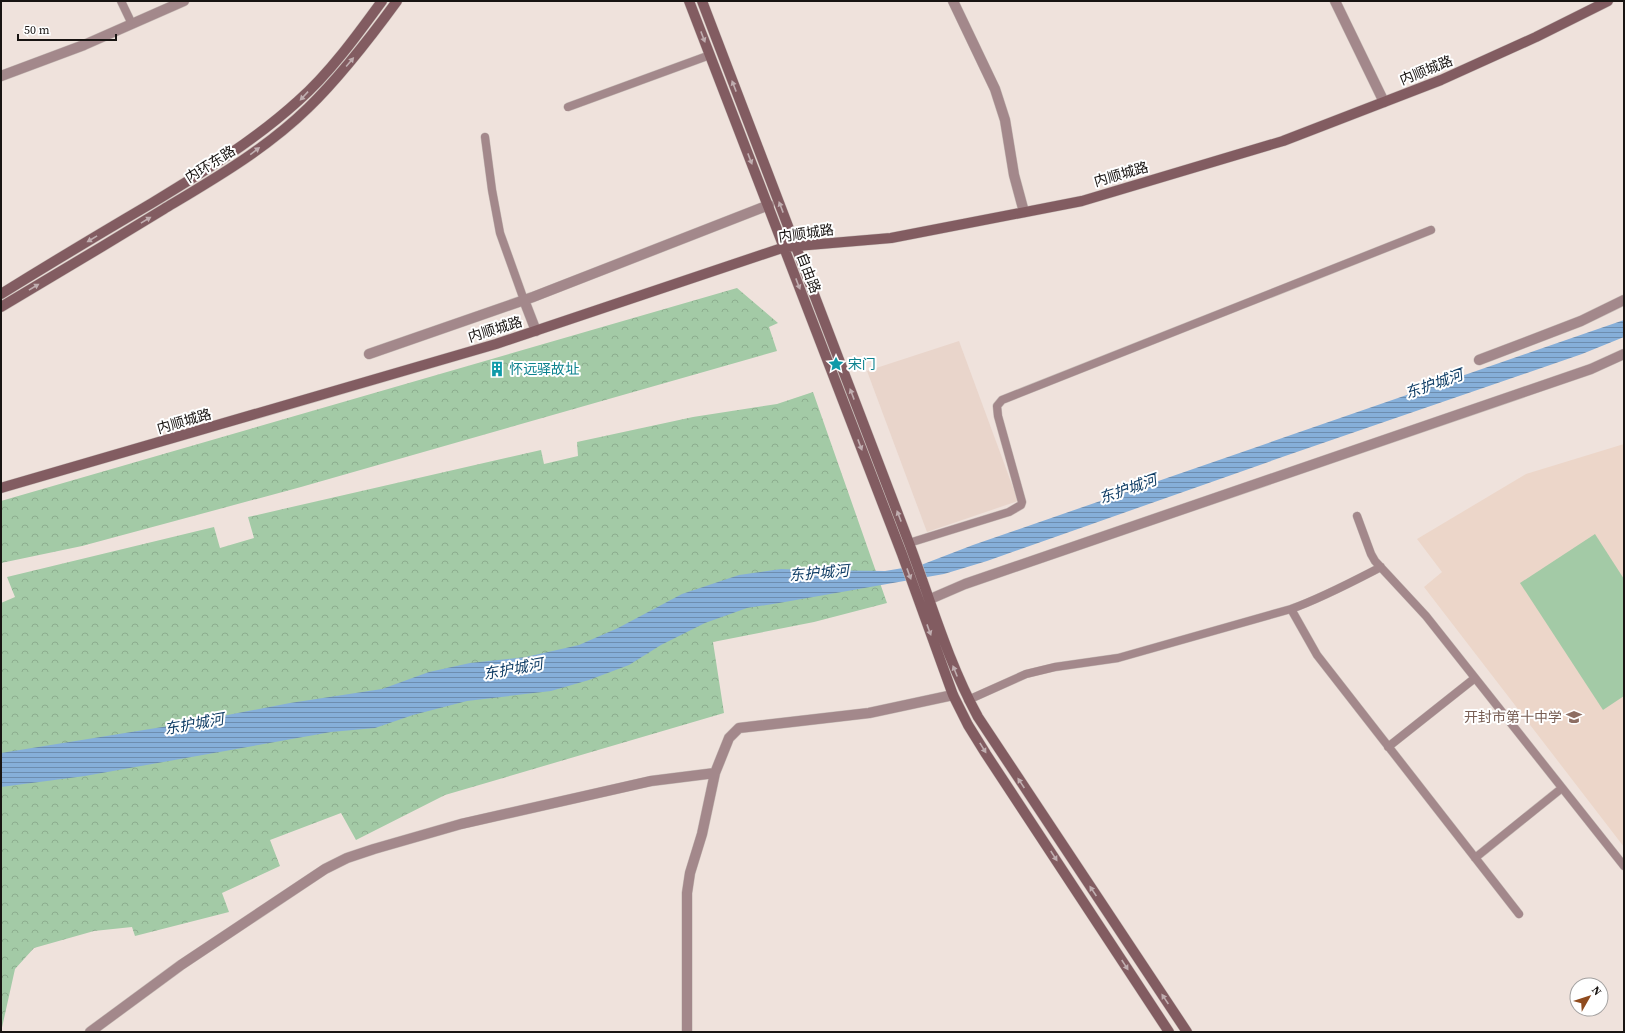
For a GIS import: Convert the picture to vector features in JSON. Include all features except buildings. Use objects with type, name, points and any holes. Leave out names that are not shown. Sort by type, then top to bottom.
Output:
[{"type":"street","points":[[1,76],[84,45],[184,1]]},
{"type":"street","name":"内环东路","points":[[1,294],[223,160],[265,129],[305,94],[362,28],[382,1]]},
{"type":"street","name":"内环东路","points":[[1,307],[229,170],[272,138],[308,108],[341,73],[397,1]]},
{"type":"street","name":"自由路","points":[[689,1],[769,205],[902,554],[923,594]]},
{"type":"street","name":"自由路","points":[[702,1],[911,548],[923,594]]},
{"type":"street","points":[[952,1],[995,88],[1005,120],[1014,175],[1024,212]]},
{"type":"street","points":[[1335,1],[1384,102]]},
{"type":"street","name":"内顺城路","points":[[1,488],[496,344],[785,247],[891,238],[1082,201],[1276,144],[1441,80],[1529,40],[1608,1]]},
{"type":"street","points":[[369,354],[524,300],[769,205]]},
{"type":"street","points":[[524,300],[536,331]]},
{"type":"street","points":[[1479,360],[1581,321],[1624,300]]},
{"type":"street","points":[[923,594],[965,584],[1591,368],[1624,354]]},
{"type":"street","points":[[923,594],[953,695],[968,725],[1170,1032]]},
{"type":"street","points":[[923,594],[963,690],[978,717],[1186,1032]]},
{"type":"street","points":[[687,1032],[687,893],[690,873],[702,834],[715,773],[729,738],[739,728],[869,713],[953,695]]},
{"type":"street","points":[[90,1032],[181,965],[325,869],[347,858],[398,841],[462,824],[651,781],[715,773]]},
{"type":"lane","points":[[121,1],[132,24]]},
{"type":"lane","points":[[568,107],[710,55]]},
{"type":"lane","points":[[486,137],[492,190],[500,233],[524,300]]},
{"type":"lane","points":[[911,548],[1009,512],[1021,505],[1022,502],[998,416],[997,406],[1002,400],[1431,230]]},
{"type":"lane","points":[[1357,516],[1371,554],[1426,616],[1624,866]]},
{"type":"lane","points":[[968,700],[1016,677],[1026,674],[1062,666],[1118,658],[1291,609],[1347,585],[1381,567]]},
{"type":"lane","points":[[1291,609],[1317,655],[1519,914]]},
{"type":"lane","points":[[1388,747],[1475,678]]},
{"type":"lane","points":[[1475,858],[1562,788]]},
{"type":"shaded area","points":[[959,341],[1018,501],[927,532],[867,371]]},
{"type":"shaded area","name":"开封市第十中学","points":[[1624,444],[1624,847],[1424,587],[1442,572],[1417,539],[1526,474]]},
{"type":"green space","points":[[737,288],[778,323],[769,327],[777,351],[301,487],[82,546],[1,563],[1,501]]},
{"type":"green space","points":[[813,392],[887,603],[814,622],[713,642],[724,713],[445,795],[356,840],[341,813],[270,840],[280,866],[222,893],[229,912],[135,936],[132,927],[94,931],[34,948],[15,969],[1,1032],[1,603],[15,597],[7,577],[214,527],[220,548],[254,538],[248,517],[541,450],[544,464],[578,456],[577,442],[693,417],[777,404]]},
{"type":"green space","points":[[1595,534],[1624,579],[1624,696],[1603,710],[1520,583]]},
{"type":"water","name":"东护城河","points":[[1624,320],[1624,337],[1582,354],[1288,455],[987,561],[944,574],[747,608],[705,623],[661,645],[629,665],[589,680],[551,691],[467,701],[413,715],[375,728],[331,732],[85,776],[1,787],[1,753],[181,724],[290,703],[382,689],[429,672],[470,663],[526,657],[579,645],[618,628],[682,594],[739,575],[781,569],[885,571],[921,565],[973,545]]},
{"type":"place","name":"宋门","points":[[836,364]]},
{"type":"place","name":"怀远驿故址","points":[[497,369]]},
{"type":"place","name":"开封市第十中学","points":[[1574,717]]}]
